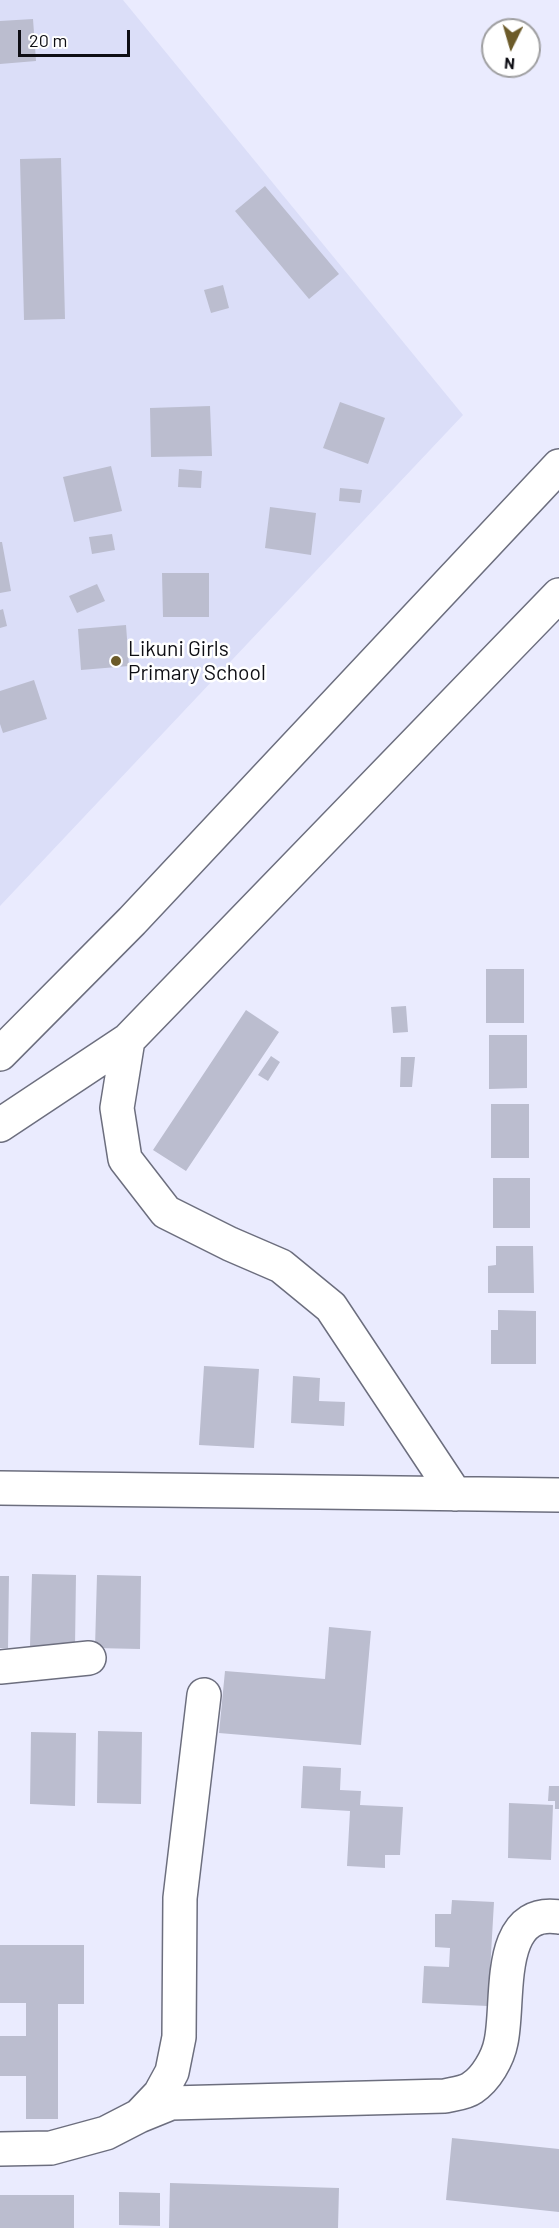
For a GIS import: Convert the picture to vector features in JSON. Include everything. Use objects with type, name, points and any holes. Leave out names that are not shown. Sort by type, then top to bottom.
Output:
[{"type":"street","points":[[0,1054],[132,921],[559,466]]},
{"type":"street","points":[[0,1125],[128,1040],[559,595]]},
{"type":"street","points":[[128,1040],[117,1108],[125,1159],[166,1212],[281,1266],[331,1306],[455,1494]]},
{"type":"street","points":[[0,1488],[559,1495]]},
{"type":"street","points":[[0,1668],[89,1658]]},
{"type":"street","points":[[139,2116],[160,2094],[172,2072],[179,2037],[180,1898],[204,1695]]},
{"type":"street","points":[[0,2149],[51,2148],[106,2133],[171,2103],[445,2096],[471,2089],[489,2070],[501,2044],[512,1942],[526,1923],[546,1915],[559,1917]]},
{"type":"shaded area","name":"Likuni Girls Primary School","points":[[0,0],[123,0],[463,415],[0,906]]},
{"type":"building","points":[[33,19],[36,61],[0,64],[0,21]]},
{"type":"building","points":[[61,158],[65,319],[24,320],[20,159]]},
{"type":"building","points":[[265,186],[339,274],[309,299],[235,211]]},
{"type":"building","points":[[223,285],[229,308],[211,313],[204,290]]},
{"type":"building","points":[[340,402],[385,418],[368,464],[323,448]]},
{"type":"building","points":[[210,406],[212,456],[151,457],[150,408]]},
{"type":"building","points":[[111,466],[122,511],[74,522],[63,477]]},
{"type":"building","points":[[179,469],[202,471],[201,488],[178,487]]},
{"type":"building","points":[[340,488],[362,490],[360,503],[339,501]]},
{"type":"building","points":[[270,507],[316,513],[311,555],[265,548]]},
{"type":"building","points":[[112,534],[115,550],[92,554],[89,537]]},
{"type":"building","points":[[0,542],[2,542],[11,591],[0,593]]},
{"type":"building","points":[[162,573],[209,573],[209,617],[163,617]]},
{"type":"building","points":[[97,584],[105,601],[77,613],[69,596]]},
{"type":"building","points":[[3,609],[7,626],[0,628],[0,610]]},
{"type":"building","points":[[126,625],[129,666],[81,670],[78,629]]},
{"type":"building","points":[[34,680],[47,719],[3,733],[0,724],[0,691]]},
{"type":"building","points":[[486,969],[524,969],[524,1023],[486,1023]]},
{"type":"building","points":[[406,1006],[408,1032],[393,1033],[391,1007]]},
{"type":"building","points":[[246,1010],[279,1032],[186,1171],[153,1150]]},
{"type":"building","points":[[489,1035],[527,1035],[527,1088],[489,1089]]},
{"type":"building","points":[[271,1056],[280,1062],[268,1081],[258,1075]]},
{"type":"building","points":[[401,1057],[415,1057],[412,1087],[400,1087]]},
{"type":"building","points":[[491,1104],[529,1104],[529,1158],[491,1158]]},
{"type":"building","points":[[493,1178],[530,1178],[530,1228],[493,1228]]},
{"type":"building","points":[[496,1246],[533,1246],[534,1293],[488,1293],[488,1266],[496,1265]]},
{"type":"building","points":[[498,1310],[536,1311],[536,1364],[491,1364],[491,1330],[498,1330]]},
{"type":"building","points":[[204,1366],[259,1369],[254,1448],[199,1445]]},
{"type":"building","points":[[293,1376],[320,1378],[319,1401],[345,1402],[344,1426],[291,1423]]},
{"type":"building","points":[[32,1574],[76,1575],[75,1647],[30,1647]]},
{"type":"building","points":[[97,1575],[141,1576],[140,1649],[95,1648]]},
{"type":"building","points":[[0,1576],[9,1576],[8,1648],[0,1648]]},
{"type":"building","points":[[329,1627],[371,1631],[361,1745],[219,1733],[225,1671],[325,1679]]},
{"type":"building","points":[[98,1731],[142,1732],[141,1804],[97,1803]]},
{"type":"building","points":[[31,1732],[76,1733],[75,1806],[30,1804]]},
{"type":"building","points":[[303,1766],[341,1768],[340,1790],[361,1791],[360,1805],[403,1807],[400,1855],[385,1855],[385,1868],[347,1866],[350,1811],[301,1808]]},
{"type":"building","points":[[549,1786],[559,1786],[559,1809],[555,1809],[555,1801],[548,1801]]},
{"type":"building","points":[[509,1803],[553,1805],[551,1860],[508,1858]]},
{"type":"building","points":[[452,1900],[494,1902],[488,2006],[422,2003],[424,1966],[449,1967],[450,1948],[435,1947],[435,1914],[451,1914]]},
{"type":"building","points":[[0,1945],[84,1945],[84,2004],[58,2004],[58,2119],[26,2119],[26,2076],[0,2076],[0,2036],[26,2036],[26,2003],[0,2003]]},
{"type":"building","points":[[452,2138],[559,2149],[559,2212],[446,2200]]},
{"type":"building","points":[[170,2183],[339,2188],[338,2228],[169,2228]]},
{"type":"building","points":[[119,2192],[160,2193],[160,2226],[119,2225]]},
{"type":"building","points":[[0,2195],[74,2195],[74,2228],[0,2228]]},
{"type":"place","name":"Likuni Girls Primary School","points":[[116,661]]}]
